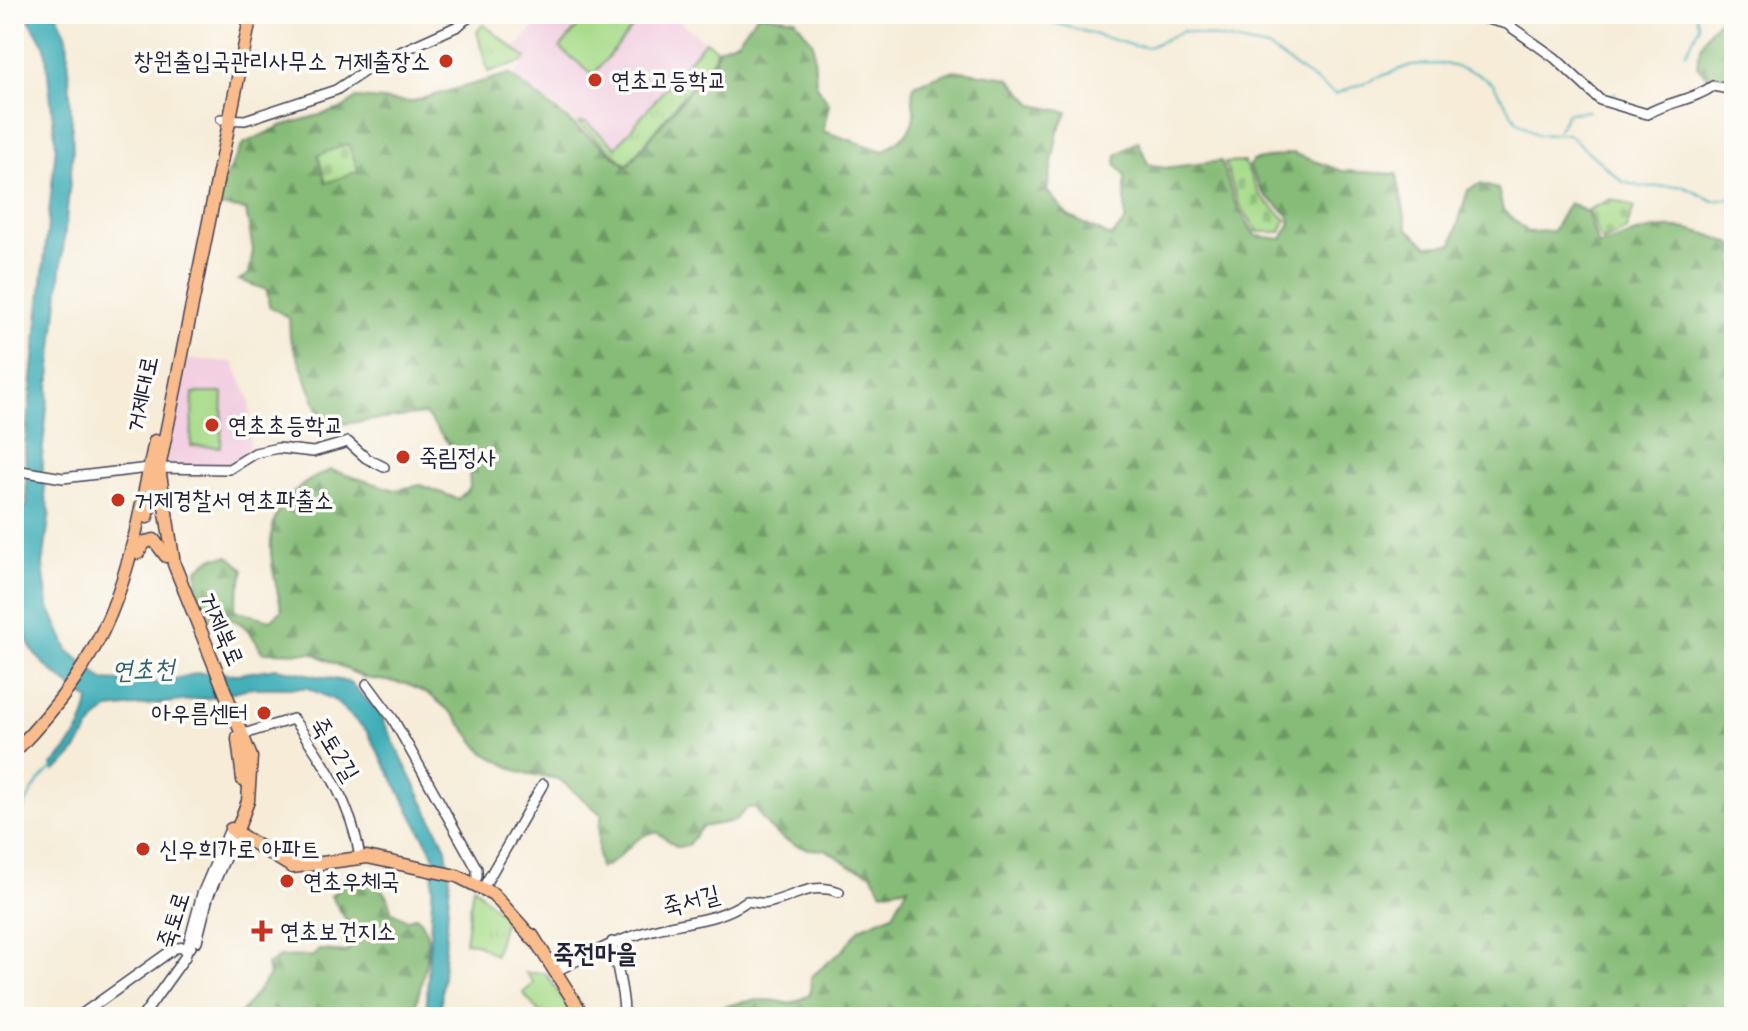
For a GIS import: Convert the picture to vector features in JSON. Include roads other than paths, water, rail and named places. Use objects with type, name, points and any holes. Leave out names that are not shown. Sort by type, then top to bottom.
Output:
[{"type":"main road","name":"거제대로","points":[[96,656],[123,586],[154,468],[248,14]]},
{"type":"main road","name":"거제대로","points":[[163,443],[226,117]]},
{"type":"main road","name":"거제북로","points":[[163,443],[154,468],[154,488],[176,594],[251,764],[248,801],[234,828]]},
{"type":"main road","name":"거제북로","points":[[154,468],[174,564],[208,661]]},
{"type":"main road","name":"거제대로","points":[[14,760],[68,697],[96,656],[120,611],[154,488]]},
{"type":"main road","points":[[138,553],[151,539],[166,556]]},
{"type":"main road","name":"거제대로","points":[[14,752],[68,697]]},
{"type":"main road","points":[[234,828],[292,867],[360,855],[424,866],[480,882],[524,921],[584,1017]]},
{"type":"street","points":[[441,14],[466,16]]},
{"type":"street","points":[[1467,14],[1507,24],[1555,58],[1600,100],[1647,114],[1661,106],[1692,100],[1713,86],[1734,90]]},
{"type":"street","points":[[226,117],[245,120],[336,90],[378,62],[466,16]]},
{"type":"street","points":[[17,468],[63,478],[154,468],[229,469],[255,453],[278,448],[313,452],[348,442],[366,458],[384,467]]},
{"type":"street","points":[[367,684],[393,719],[477,869],[480,882]]},
{"type":"street","name":"죽토2길","points":[[240,735],[293,719],[327,766],[357,838],[360,855]]},
{"type":"street","points":[[480,882],[544,785]]},
{"type":"street","name":"죽토로","points":[[145,1017],[178,977],[192,947],[234,828]]},
{"type":"street","name":"죽서길","points":[[556,971],[612,942],[675,924],[727,915],[747,901],[764,904],[812,888],[827,887],[839,892]]},
{"type":"street","points":[[612,942],[626,1009],[623,1017]]},
{"type":"street","points":[[78,1017],[175,948],[192,947]]},
{"type":"water","points":[[26,14],[57,14],[67,36],[73,151],[42,457],[45,497],[50,511],[43,565],[48,605],[68,650],[103,680],[159,683],[199,673],[239,674],[276,668],[349,682],[379,712],[446,848],[450,879],[440,1017],[426,1017],[434,856],[367,731],[334,700],[308,688],[249,688],[209,698],[109,709],[94,722],[64,764],[54,771],[52,765],[66,751],[81,727],[89,700],[56,675],[34,652],[23,629],[16,597],[14,514],[27,506],[25,447],[56,146],[45,47]]},
{"type":"waterway","points":[[1023,14],[1135,46],[1149,47],[1183,31],[1268,48],[1335,94],[1411,65],[1445,64],[1474,72],[1493,84],[1517,121],[1537,135],[1568,134],[1623,182],[1642,187],[1682,186],[1714,201],[1734,198]]},
{"type":"waterway","points":[[1686,53],[1699,27],[1696,14]]},
{"type":"waterway","points":[[1606,97],[1616,93]]},
{"type":"waterway","points":[[1558,131],[1567,113],[1589,111]]},
{"type":"waterway","points":[[14,836],[34,788],[55,767]]},
{"type":"place","name":"창원출입국관리사무소 거제출장소","points":[[446,61]]},
{"type":"place","name":"연초고등학교","points":[[595,80]]},
{"type":"place","name":"연초초등학교","points":[[212,425]]},
{"type":"place","name":"죽림정사","points":[[403,457]]},
{"type":"place","name":"거제경찰서 연초파출소","points":[[118,500]]},
{"type":"place","name":"아우름센터","points":[[264,713]]},
{"type":"place","name":"신우희가로 아파트","points":[[143,849]]},
{"type":"place","name":"연초우체국","points":[[287,881]]},
{"type":"place","name":"연초보건지소","points":[[262,931]]},
{"type":"district","name":"죽전마을","points":[[595,953]]},
{"type":"water label","name":"연초천","points":[[143,669]]}]
